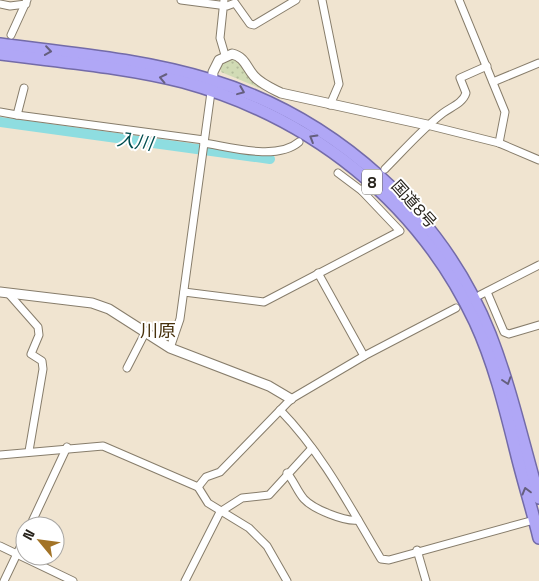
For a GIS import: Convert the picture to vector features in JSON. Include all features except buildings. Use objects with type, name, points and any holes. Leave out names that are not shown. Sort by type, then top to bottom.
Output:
[{"type":"highway","name":"国道8号","points":[[0,44],[146,65],[263,100],[318,129],[384,181],[421,220],[465,283],[489,333],[514,405],[539,498]]},
{"type":"highway","name":"国道8号","points":[[0,54],[212,86],[261,110],[331,149],[385,193],[411,221],[448,272],[475,324],[504,406],[539,538]]},
{"type":"street","points":[[181,0],[224,3],[237,1],[250,24],[254,25],[296,0]]},
{"type":"street","points":[[322,0],[339,84],[330,105]]},
{"type":"street","points":[[460,0],[505,112],[500,143]]},
{"type":"street","points":[[0,4],[10,6],[27,2]]},
{"type":"street","points":[[11,35],[27,2]]},
{"type":"street","points":[[224,3],[220,38],[225,55]]},
{"type":"street","points":[[170,348],[180,319],[212,86],[219,60],[225,55],[232,54],[242,59],[253,75],[267,87],[330,105],[500,143],[539,160]]},
{"type":"street","points":[[493,82],[539,63]]},
{"type":"street","points":[[386,169],[427,126],[462,101],[466,93],[460,78],[487,66]]},
{"type":"street","points":[[17,115],[24,88]]},
{"type":"street","points":[[0,112],[272,152],[294,146],[299,142]]},
{"type":"street","points":[[184,292],[264,302],[400,230],[363,190],[338,173]]},
{"type":"street","points":[[539,265],[484,293],[504,332],[508,334],[539,325]]},
{"type":"street","points":[[318,273],[364,356]]},
{"type":"street","points":[[4,293],[92,302],[108,309],[170,348],[269,386],[291,399]]},
{"type":"street","points":[[4,293],[38,327],[39,335],[31,354],[42,361],[43,369],[29,451]]},
{"type":"street","points":[[198,487],[206,477],[220,472],[291,399],[364,356],[456,308]]},
{"type":"street","points":[[127,368],[145,333]]},
{"type":"street","points":[[280,410],[312,448],[339,485],[381,559],[389,560],[417,550],[534,520]]},
{"type":"street","points":[[0,455],[103,446],[198,487],[208,503],[249,528],[267,546],[287,581]]},
{"type":"street","points":[[35,516],[67,448]]},
{"type":"street","points":[[185,581],[220,512],[242,498],[269,495],[312,448]]},
{"type":"street","points":[[287,474],[296,484],[307,502],[342,520],[358,520]]},
{"type":"street","points":[[0,546],[15,554]]},
{"type":"street","points":[[417,550],[426,581]]},
{"type":"street","points":[[4,581],[15,556]]},
{"type":"street","points":[[41,566],[73,581]]},
{"type":"green space","points":[[232,59],[241,63],[248,76],[262,89],[221,72],[220,67],[224,61]]},
{"type":"waterway","name":"入川","points":[[0,122],[270,159]]},
{"type":"district","name":"川原","points":[[158,330]]}]
